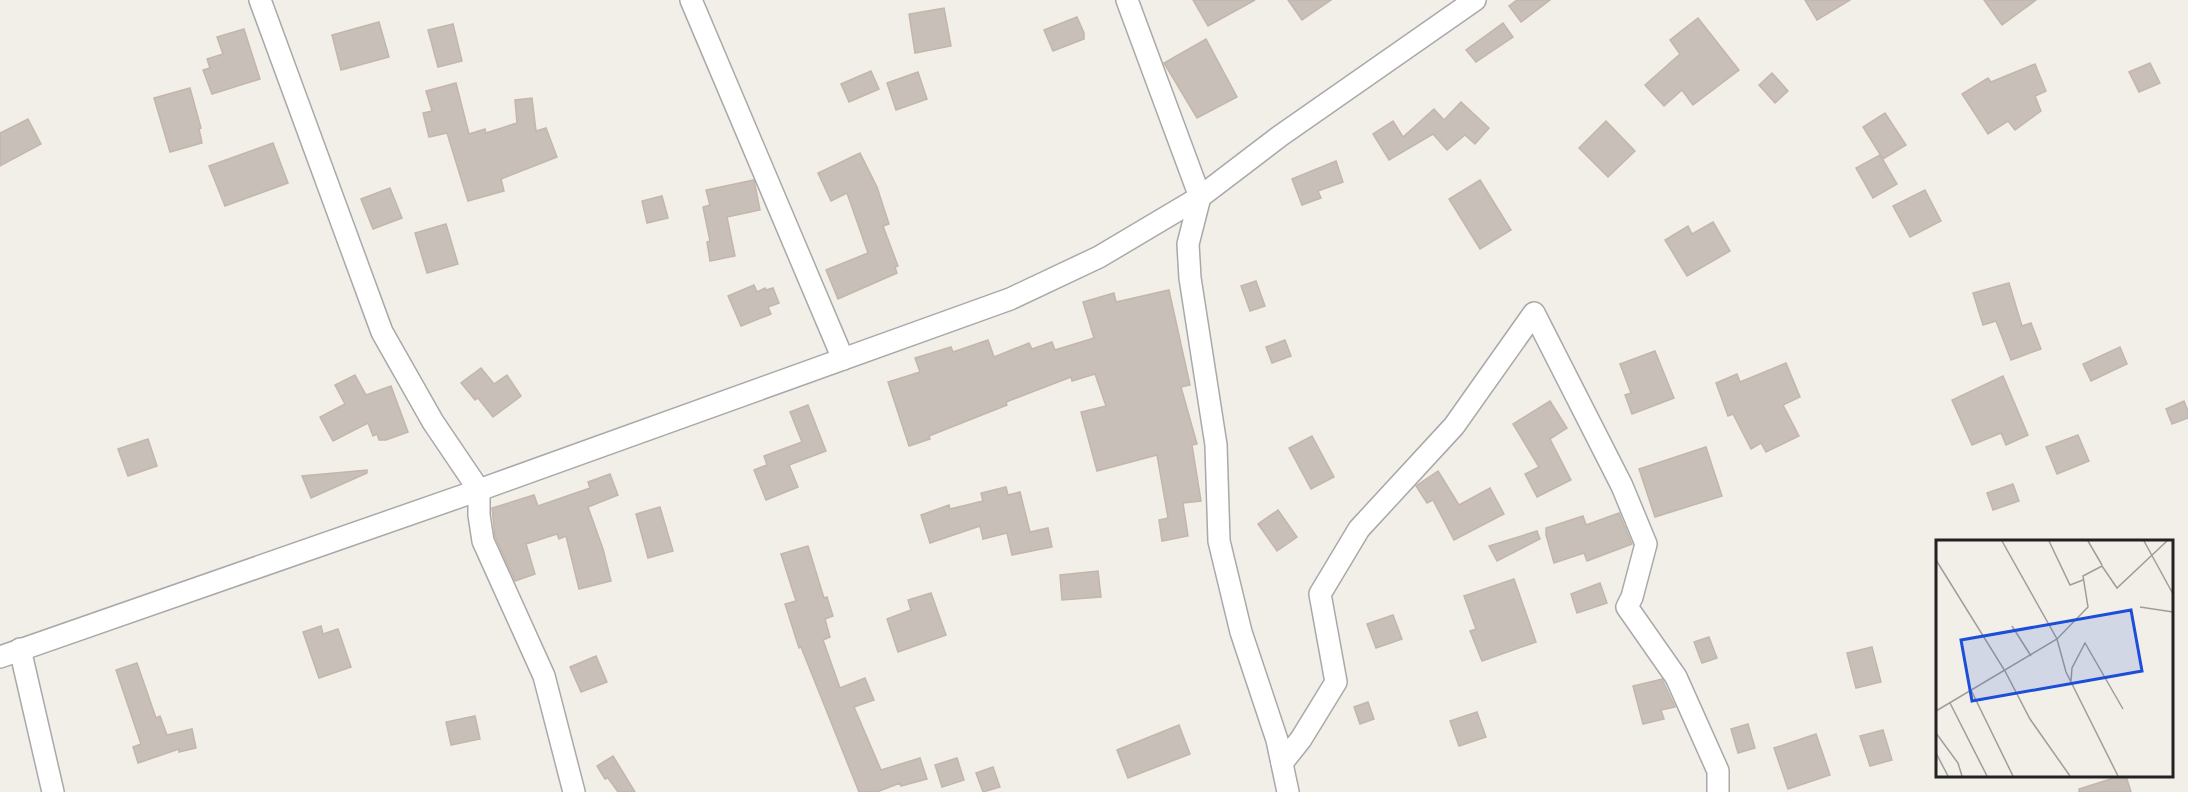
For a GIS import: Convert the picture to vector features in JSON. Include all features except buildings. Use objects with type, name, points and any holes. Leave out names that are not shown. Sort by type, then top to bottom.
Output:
[{"type":"street","points":[[260,0],[382,332],[433,422],[479,490],[479,515],[483,541],[544,676],[574,792]]},
{"type":"street","points":[[691,0],[843,359]]},
{"type":"street","points":[[1127,0],[1200,197],[1188,244],[1216,444],[1219,541],[1240,632],[1276,740],[1288,792]]},
{"type":"street","points":[[0,657],[479,490],[1010,299],[1099,256],[1200,197],[1280,136],[1475,0]]},
{"type":"street","points":[[1282,763],[1302,739],[1336,682],[1320,594],[1359,529],[1454,426],[1534,313],[1622,486],[1646,544],[1628,607],[1676,677],[1718,771],[1718,792]]},
{"type":"street","points":[[20,649],[53,792]]}]
